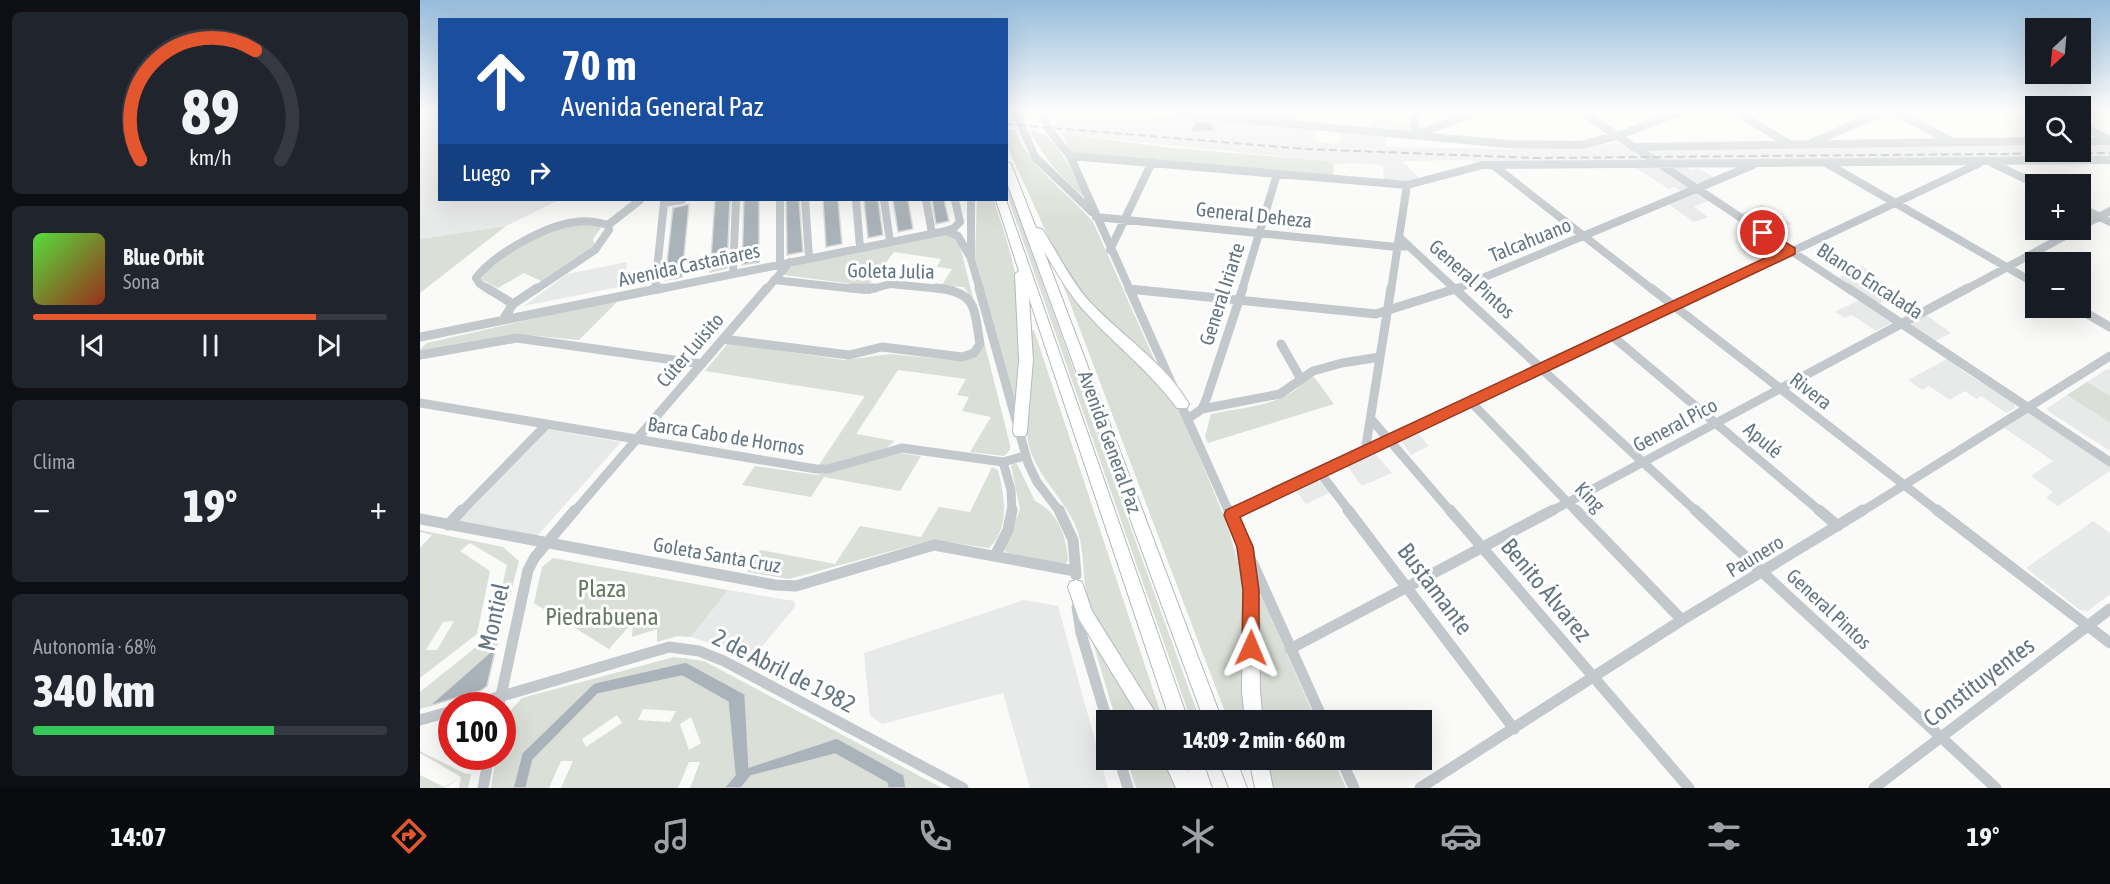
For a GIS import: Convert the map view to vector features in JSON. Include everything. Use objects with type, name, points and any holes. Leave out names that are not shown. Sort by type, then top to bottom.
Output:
[{"type":"highway","name":"Avenida General Paz","points":[[1008,169],[1209,710]]},
{"type":"highway","name":"Avenida General Paz","points":[[1001,201],[1176,710]]},
{"type":"highway","points":[[1023,207],[1069,283],[1085,304],[1163,379],[1182,404]]},
{"type":"highway","points":[[1019,251],[1026,360],[1020,432]]},
{"type":"highway","points":[[1245,547],[1251,590],[1254,710]]},
{"type":"highway","points":[[1076,579],[1090,624],[1145,710]]},
{"type":"highway","points":[[1177,770],[1186,788]]},
{"type":"highway","points":[[1197,770],[1203,788]]},
{"type":"highway","points":[[1231,770],[1238,788]]},
{"type":"highway","points":[[1260,770],[1264,788]]},
{"type":"street","points":[[1031,148],[1035,157],[1096,217]]},
{"type":"street","points":[[1064,148],[1070,156],[1110,250],[1189,418],[1318,710]]},
{"type":"street","name":"Blanco Encalada","points":[[1634,148],[2110,462]]},
{"type":"street","points":[[1070,156],[1407,185],[1477,166],[1493,165],[2110,160]]},
{"type":"street","points":[[1231,515],[1542,367],[1674,308],[1986,161],[2025,179]]},
{"type":"street","points":[[1110,250],[1152,162]]},
{"type":"street","points":[[1824,162],[2025,278]]},
{"type":"street","name":"Talcahuano","points":[[1129,289],[1376,314],[1388,312],[1456,289],[1756,163]]},
{"type":"street","name":"Rivera","points":[[1493,165],[1674,308],[2110,643]]},
{"type":"street","name":"General Iriarte","points":[[1202,409],[1261,232],[1277,174]]},
{"type":"street","points":[[1365,452],[1407,185]]},
{"type":"street","points":[[608,225],[639,201]]},
{"type":"street","points":[[655,289],[664,203],[676,201]]},
{"type":"street","points":[[733,273],[736,201]]},
{"type":"street","points":[[780,201],[785,262]]},
{"type":"street","points":[[806,201],[809,257]]},
{"type":"street","points":[[856,201],[860,247]]},
{"type":"street","points":[[884,201],[890,241]]},
{"type":"street","points":[[926,201],[932,233]]},
{"type":"street","points":[[946,231],[954,228],[960,219],[955,201]]},
{"type":"street","points":[[970,259],[971,201]]},
{"type":"street","points":[[2091,222],[2110,211]]},
{"type":"street","points":[[2091,212],[2110,222]]},
{"type":"street","name":"General Deheza","points":[[1096,217],[1398,242]]},
{"type":"street","points":[[513,304],[480,284],[477,278],[479,274],[529,239],[564,224],[590,220],[608,225]]},
{"type":"street","points":[[503,320],[513,304],[595,250],[609,230],[608,225]]},
{"type":"street","points":[[946,231],[953,232],[962,238],[970,259],[1025,456],[1039,486],[1059,509],[1072,533],[1081,633],[1104,710]]},
{"type":"street","name":"Avenida Castañares","points":[[420,337],[946,231]]},
{"type":"street","name":"General Pico","points":[[1290,649],[1716,424],[2057,240]]},
{"type":"street","name":"General Pintos","points":[[1398,242],[1409,246],[1542,367],[1996,788]]},
{"type":"street","name":"Cúter Luisito","points":[[545,543],[774,280],[785,262]]},
{"type":"street","name":"Goleta Julia","points":[[723,339],[849,355],[882,346],[962,357],[974,352],[980,344],[970,300],[965,293],[890,284],[868,290],[774,280]]},
{"type":"street","points":[[2091,316],[2110,327]]},
{"type":"street","name":"Apulé","points":[[1611,335],[1838,526]]},
{"type":"street","points":[[420,355],[517,338],[702,364]]},
{"type":"street","points":[[1281,344],[1301,379]]},
{"type":"street","name":"Paunero","points":[[1420,788],[1682,620],[1763,573],[2110,356]]},
{"type":"street","points":[[1189,418],[1202,409],[1280,394],[1289,390],[1310,373],[1357,360],[1380,357]]},
{"type":"street","name":"King","points":[[1470,401],[1682,620]]},
{"type":"street","name":"Barca Cabo de Hornos","points":[[420,403],[816,469],[828,469],[902,448],[1003,462],[1025,456]]},
{"type":"street","name":"Benito Álvarez","points":[[1371,419],[1689,788]]},
{"type":"street","points":[[448,525],[546,425]]},
{"type":"street","points":[[995,556],[1010,526],[1015,509],[1013,493],[1003,462]]},
{"type":"street","name":"Bustamante","points":[[1321,474],[1514,729]]},
{"type":"street","name":"Goleta Santa Cruz","points":[[420,519],[785,586],[796,586],[934,545],[995,556],[1076,579]]},
{"type":"street","name":"Montiel","points":[[502,692],[528,570],[545,543]]},
{"type":"street","name":"Constituyentes","points":[[1874,788],[2110,609]]},
{"type":"street","name":"2 de Abril de 1982","points":[[516,695],[669,647],[693,649],[709,653],[734,665],[963,788]]},
{"type":"street","points":[[420,720],[438,715]]},
{"type":"street","points":[[483,788],[486,770]]},
{"type":"street","points":[[1122,770],[1128,788]]},
{"type":"street","points":[[1346,770],[1354,788]]},
{"type":"shaded area","points":[[420,148],[438,148],[438,201],[557,201],[506,226],[420,239]]},
{"type":"shaded area","points":[[1196,148],[1631,148],[1649,160],[1475,164],[1471,160],[1402,161],[1423,181],[1384,182],[1383,165],[1351,163],[1334,165],[1327,161]]},
{"type":"shaded area","points":[[2025,148],[2025,158],[1662,162],[1644,150]]},
{"type":"shaded area","points":[[2091,148],[2110,148],[2110,157],[2091,157]]},
{"type":"shaded area","points":[[1631,165],[1656,165],[1692,187],[1682,192],[1674,187],[1669,189]]},
{"type":"shaded area","points":[[1683,165],[1692,170],[1699,168],[1717,179],[1696,183],[1668,166]]},
{"type":"shaded area","points":[[1696,192],[1712,199],[1694,207],[1708,217],[1694,222],[1667,203]]},
{"type":"shaded area","points":[[1762,205],[1792,224],[1772,233],[1742,213]]},
{"type":"shaded area","points":[[627,262],[623,286],[524,306],[567,274]]},
{"type":"shaded area","points":[[1862,266],[1898,293],[1878,304],[1838,278]]},
{"type":"shaded area","points":[[1861,299],[1893,322],[1876,331],[1852,315],[1845,318],[1835,312]]},
{"type":"shaded area","points":[[1925,314],[1951,333],[1935,341],[1914,327],[1911,323]]},
{"type":"shaded area","points":[[1949,358],[1963,367],[1960,369],[1980,382],[1984,381],[2015,404],[2015,408],[2006,413],[1981,396],[1977,399],[1965,391],[1950,400],[1929,386],[1922,390],[1908,380]]},
{"type":"shaded area","points":[[2107,369],[2110,370],[2110,451],[2048,411],[2047,408]]},
{"type":"shaded area","points":[[2027,413],[2110,462],[2110,471],[2058,506],[2046,498],[2053,492],[2031,476],[2053,461],[2004,428]]},
{"type":"shaded area","points":[[546,429],[621,442],[537,536],[459,521]]},
{"type":"shaded area","points":[[1415,430],[1429,446],[1411,455],[1400,439]]},
{"type":"shaded area","points":[[1373,451],[1392,473],[1362,486],[1345,464]]},
{"type":"shaded area","points":[[1316,480],[1323,483],[1331,492],[1306,504],[1294,488]]},
{"type":"shaded area","points":[[2093,521],[2110,533],[2110,594],[2088,611],[2080,610],[2026,568]]},
{"type":"shaded area","points":[[728,590],[794,601],[795,607],[749,662],[716,645],[691,637]]},
{"type":"shaded area","points":[[1024,600],[1058,606],[1096,744],[1096,770],[1103,770],[1108,788],[1030,788],[1003,693],[882,724],[870,715],[864,653]]},
{"type":"green space","points":[[1008,148],[1024,148],[1050,179],[1093,222],[1159,370],[1095,311],[1062,267]]},
{"type":"green space","points":[[1039,148],[1057,148],[1086,199],[1054,168]]},
{"type":"green space","points":[[1069,148],[1171,148],[1327,161],[1334,165],[1333,177],[1074,153]]},
{"type":"green space","points":[[1008,187],[1196,710],[1187,710],[1008,198]]},
{"type":"green space","points":[[977,201],[994,201],[1009,248],[1022,312],[1021,370],[1017,413],[975,258]]},
{"type":"green space","points":[[598,224],[601,228],[593,239],[595,247],[543,282],[524,273],[498,288],[482,280],[482,277],[498,261],[543,233],[565,225]]},
{"type":"green space","points":[[506,226],[420,293],[420,239]]},
{"type":"green space","points":[[944,235],[958,238],[1010,445],[1010,450],[1004,456],[970,452],[991,417],[962,411],[969,397],[957,395],[966,379],[898,370],[856,434],[895,441],[886,448],[834,463],[831,467],[819,465],[865,396],[705,371],[728,343],[844,360],[890,354],[951,360],[981,347],[967,291],[964,287],[942,285],[952,269],[937,267],[941,259],[894,252],[868,286],[784,275],[787,269],[796,265]]},
{"type":"green space","points":[[1062,282],[1086,314],[1124,349],[1178,406],[1226,521],[1237,559],[1245,601],[1248,710],[1224,710]]},
{"type":"green space","points":[[620,299],[579,340],[527,335],[420,355],[420,349],[427,343]]},
{"type":"green space","points":[[1034,330],[1160,710],[1151,710],[1102,634],[1089,603],[1081,545],[1076,527],[1041,472],[1030,449],[1026,410],[1031,331]]},
{"type":"green space","points":[[1314,377],[1334,404],[1208,443],[1205,437],[1211,414],[1276,400],[1298,388],[1306,379]]},
{"type":"green space","points":[[2087,382],[2110,396],[2110,422],[2067,395]]},
{"type":"green space","points":[[900,453],[921,456],[900,491],[824,477],[811,497],[742,485],[755,466],[817,475]]},
{"type":"green space","points":[[1014,463],[1017,464],[1035,501],[1050,511],[1063,533],[1068,560],[1064,565],[1007,553],[1004,550],[1020,509],[1011,466]]},
{"type":"green space","points":[[992,467],[998,470],[1004,510],[1001,530],[989,548],[932,540],[789,579],[747,572],[760,550],[835,564],[860,526],[921,537],[939,507],[970,512]]},
{"type":"green space","points":[[420,530],[503,547],[519,561],[487,686],[494,652],[489,653],[445,692],[438,692],[438,698],[430,705],[438,704],[420,709],[420,692],[491,635],[507,565],[470,543],[460,551],[490,571],[477,634],[420,678],[420,548],[432,535],[420,532]],"holes":[[[454,621],[437,650],[426,650],[443,622]]]},
{"type":"green space","name":"Plaza Piedrabuena","points":[[553,558],[728,590],[691,637],[677,636],[657,642],[657,629],[632,637],[633,622],[609,649],[534,603],[542,567]]},
{"type":"green space","points":[[1261,595],[1312,710],[1261,710],[1258,607]]},
{"type":"green space","points":[[1096,642],[1139,710],[1113,710],[1093,643]]},
{"type":"green space","points":[[674,657],[704,661],[942,788],[906,788],[837,738],[749,767],[737,690],[686,662],[594,683],[523,753],[513,788],[491,788],[494,770],[516,770],[516,705],[522,698]]},
{"type":"green space","points":[[682,676],[728,702],[735,775],[724,788],[690,788],[700,762],[689,762],[678,788],[561,788],[573,761],[561,761],[549,788],[526,788],[533,760],[598,694]],"holes":[[[643,709],[675,711],[676,711],[670,722],[638,720]],[[617,715],[622,723],[586,747],[582,739]],[[691,717],[701,743],[689,750],[680,724]]]},
{"type":"green space","points":[[420,751],[438,760],[438,764]]},
{"type":"green space","points":[[835,754],[887,783],[888,788],[741,788],[751,776]]},
{"type":"green space","points":[[449,770],[471,774],[468,788],[459,788],[461,777]]},
{"type":"green space","points":[[1130,770],[1169,770],[1177,788],[1136,788]]},
{"type":"green space","points":[[1268,770],[1338,770],[1346,788],[1272,788]]},
{"type":"green space","points":[[420,775],[444,787],[461,777],[444,788],[420,788]]},
{"type":"building","points":[[715,201],[730,201],[727,268],[710,272]]},
{"type":"building","points":[[744,201],[759,201],[759,262],[742,265]]},
{"type":"building","points":[[786,201],[799,201],[803,252],[787,255]]},
{"type":"building","points":[[823,201],[838,201],[842,244],[826,247]]},
{"type":"building","points":[[864,201],[878,201],[883,235],[868,238]]},
{"type":"building","points":[[893,201],[908,201],[913,229],[898,232]]},
{"type":"building","points":[[932,201],[944,201],[949,221],[936,224]]},
{"type":"building","points":[[689,204],[682,277],[665,280],[673,208]]},
{"type":"building","points":[[496,647],[487,686],[477,692],[445,692]]},
{"type":"building","points":[[686,662],[745,694],[749,767],[837,738],[904,775],[906,788],[888,788],[887,783],[835,754],[751,776],[741,788],[724,788],[735,775],[728,702],[682,676],[598,694],[533,760],[526,788],[513,788],[522,753],[594,683]]},
{"type":"building","points":[[438,698],[438,703],[429,706]]},
{"type":"railway","points":[[1290,148],[1534,158],[2110,153]]},
{"type":"route","points":[[1251,648],[1251,590],[1245,547],[1231,515],[1791,251],[1763,233]]}]
